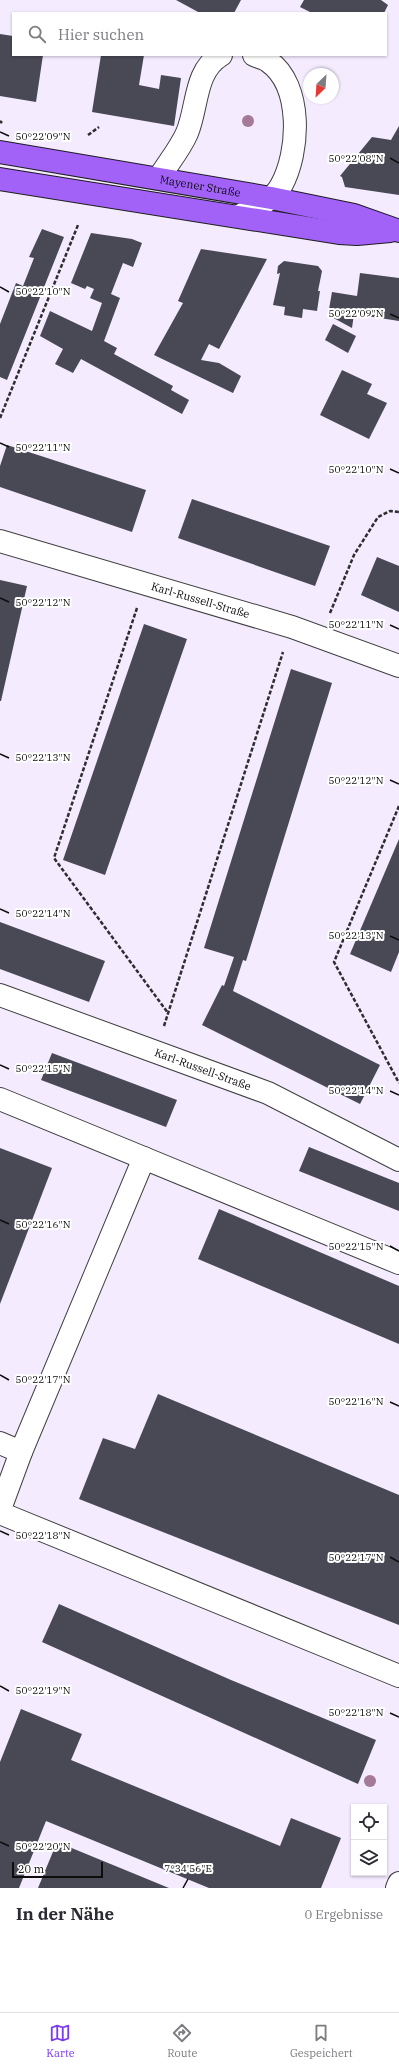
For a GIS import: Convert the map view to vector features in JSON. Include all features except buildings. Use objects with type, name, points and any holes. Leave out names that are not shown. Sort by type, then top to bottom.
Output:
[{"type":"main road","name":"Mayener Straße","points":[[0,152],[271,198],[354,215],[398,231]]},
{"type":"main road","name":"Mayener Straße","points":[[0,179],[240,216],[339,233],[357,234],[398,231]]},
{"type":"street","points":[[159,178],[187,134],[204,73],[212,62],[220,56]]},
{"type":"street","points":[[240,216],[271,198],[281,186],[290,160],[295,121],[293,105],[280,74],[268,61],[256,56]]},
{"type":"street","name":"Karl-Russell-Straße","points":[[0,541],[292,627],[399,666]]},
{"type":"street","name":"Karl-Russell-Straße","points":[[0,996],[268,1093],[399,1160]]},
{"type":"street","points":[[0,1099],[399,1263]]},
{"type":"street","points":[[0,1509],[21,1452],[144,1158]]},
{"type":"street","points":[[0,1443],[21,1452]]},
{"type":"street","points":[[0,1513],[399,1676]]},
{"type":"street","points":[[397,1888],[399,1883]]},
{"type":"path","points":[[88,136],[99,127]]},
{"type":"path","points":[[0,418],[78,225]]},
{"type":"path","points":[[320,637],[354,555],[370,529],[378,517],[390,511],[399,512]]},
{"type":"path","points":[[145,583],[54,858],[168,1013]]},
{"type":"path","points":[[156,1052],[292,627]]},
{"type":"path","points":[[399,806],[334,962],[399,1083]]}]
